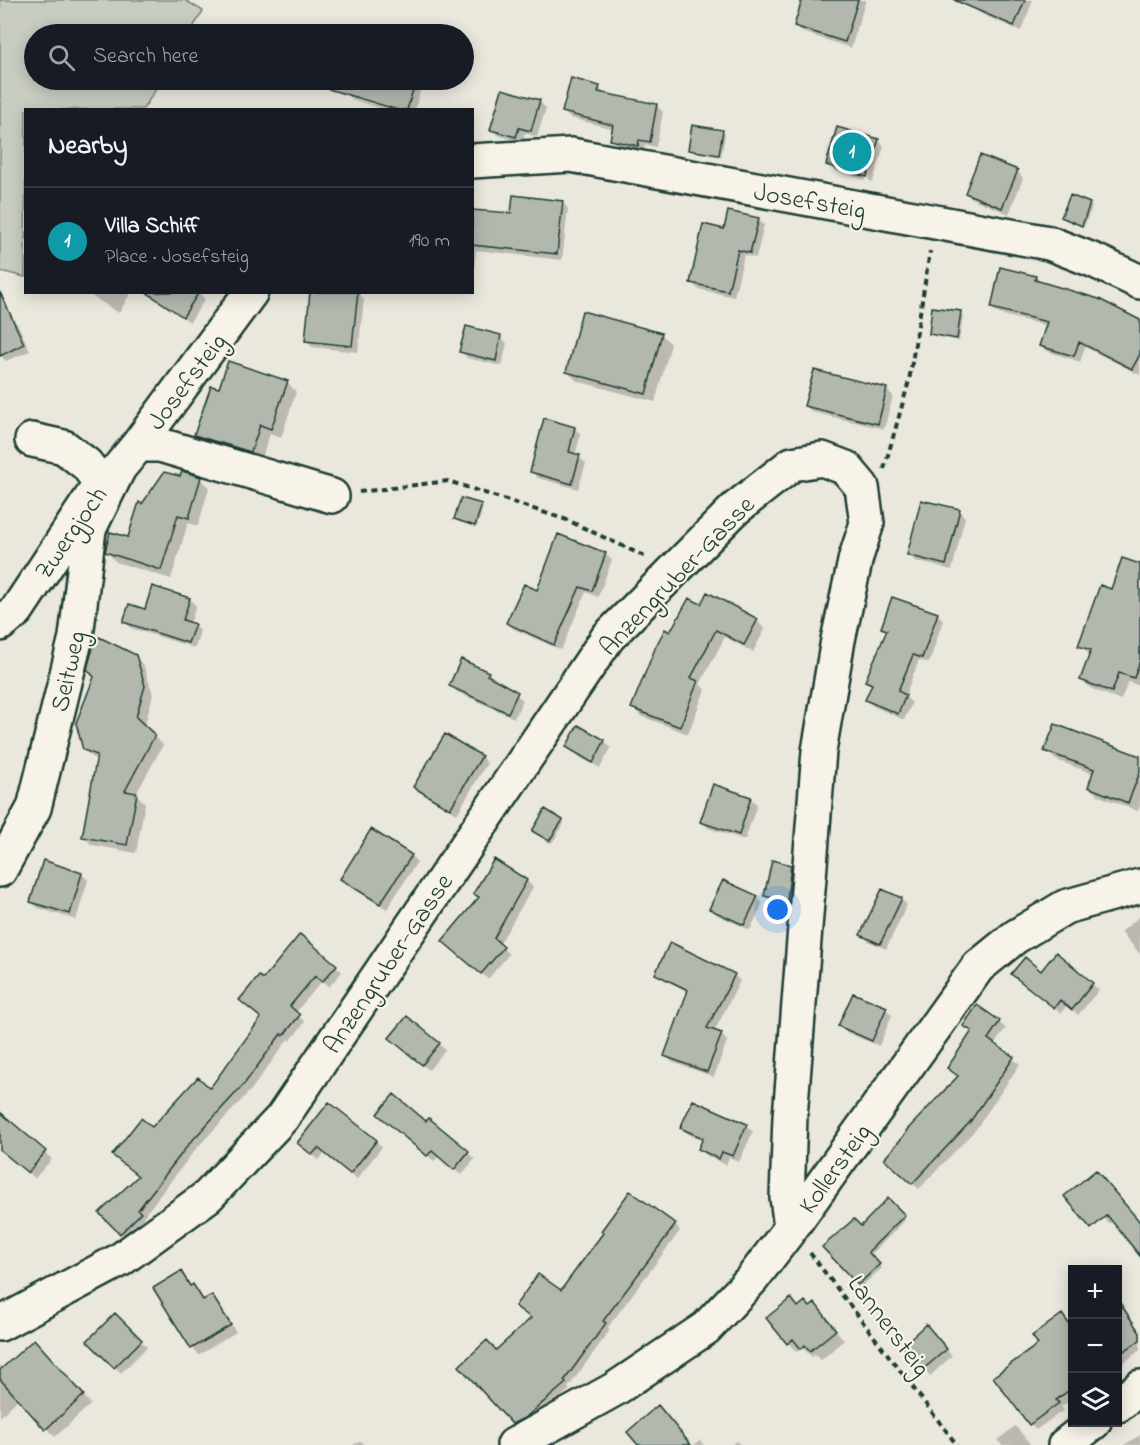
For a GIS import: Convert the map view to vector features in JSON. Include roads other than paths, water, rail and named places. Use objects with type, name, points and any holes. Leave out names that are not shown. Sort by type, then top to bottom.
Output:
[{"type":"street","name":"Josefsteig","points":[[474,161],[571,155],[1049,243],[1140,282]]},
{"type":"street","name":"Josefsteig","points":[[119,465],[249,294]]},
{"type":"street","points":[[32,440],[64,447],[86,464],[119,465],[160,445],[332,496]]},
{"type":"street","name":"Anzengruber-Gasse","points":[[0,1324],[120,1260],[208,1196],[282,1118],[608,637],[735,509],[792,464],[822,459],[846,468],[862,487],[867,523],[856,557],[838,640],[819,751],[790,1117],[787,1197],[791,1228]]},
{"type":"street","name":"Zwergjoch","points":[[0,624],[17,610],[119,465]]},
{"type":"street","name":"Seitweg","points":[[0,870],[34,808],[76,637],[89,529],[119,465]]},
{"type":"street","name":"Kollersteig","points":[[514,1445],[615,1389],[706,1328],[752,1279],[791,1228],[978,967],[1015,937],[1065,907],[1140,886]]},
{"type":"street","points":[[1122,1402],[1140,1387]]},
{"type":"street","points":[[1065,1445],[1088,1427]]},
{"type":"place","name":"Villa Schiff","points":[[852,152]]}]
